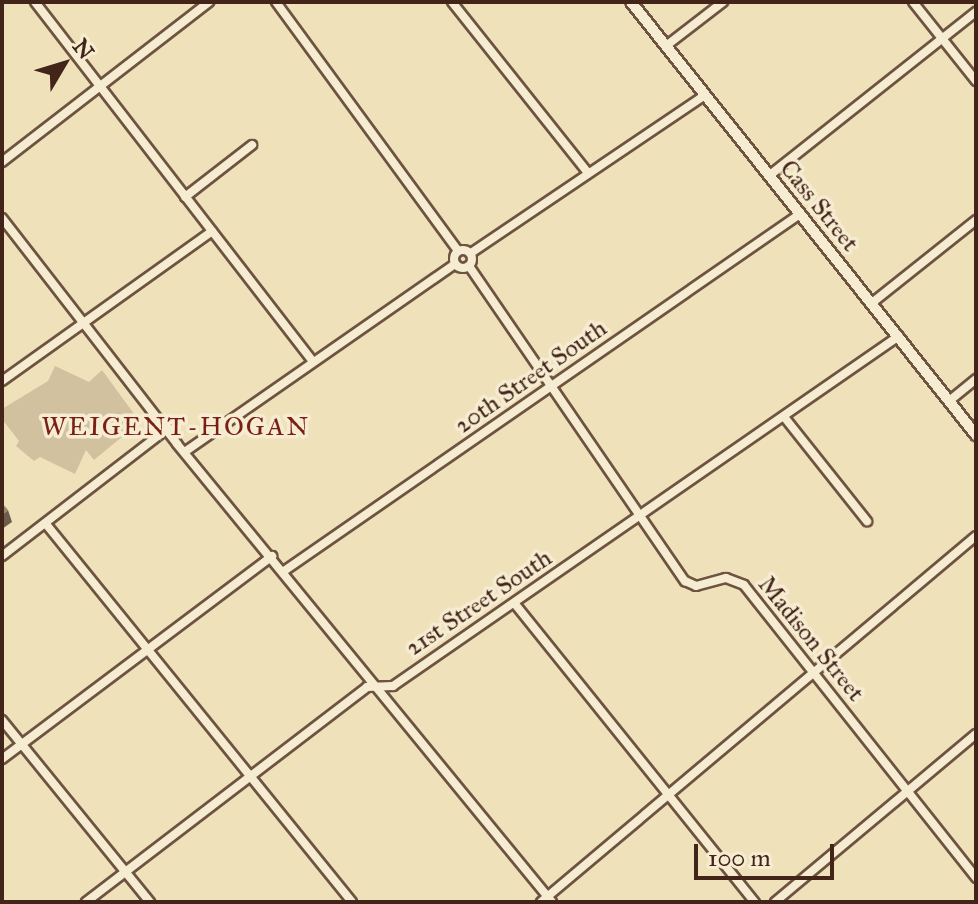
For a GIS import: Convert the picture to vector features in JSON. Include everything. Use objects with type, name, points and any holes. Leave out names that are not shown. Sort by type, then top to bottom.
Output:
[{"type":"street","points":[[35,2],[312,361]]},
{"type":"street","points":[[2,162],[209,2]]},
{"type":"street","points":[[276,2],[458,251],[471,253],[705,95]]},
{"type":"street","points":[[452,2],[588,173]]},
{"type":"street","name":"Cass Street","points":[[631,2],[976,435]]},
{"type":"street","points":[[666,46],[723,2]]},
{"type":"street","points":[[913,2],[976,81]]},
{"type":"street","points":[[770,175],[976,12]]},
{"type":"street","points":[[185,197],[252,145]]},
{"type":"street","name":"20th Street South","points":[[284,571],[553,388],[800,214]]},
{"type":"street","points":[[2,218],[82,322],[547,900],[812,671],[976,536]]},
{"type":"street","points":[[872,303],[976,220]]},
{"type":"street","points":[[2,381],[212,231]]},
{"type":"street","points":[[455,264],[458,251]]},
{"type":"street","points":[[186,451],[455,264],[469,266],[471,253]]},
{"type":"street","name":"Madison Street","points":[[469,266],[689,585],[735,579],[976,878]]},
{"type":"street","name":"21st Street South","points":[[86,902],[367,687],[380,689],[515,604],[899,336]]},
{"type":"street","points":[[949,401],[976,379]]},
{"type":"street","points":[[785,418],[867,521]]},
{"type":"street","points":[[2,556],[168,428]]},
{"type":"street","points":[[46,524],[352,902]]},
{"type":"street","points":[[2,759],[272,556]]},
{"type":"street","points":[[515,604],[755,902]]},
{"type":"street","points":[[2,720],[150,902]]},
{"type":"street","points":[[775,902],[976,734]]},
{"type":"shaded area","points":[[55,366],[89,382],[102,370],[140,422],[94,460],[86,450],[75,474],[40,457],[34,461],[16,446],[19,441],[2,419],[2,409],[48,381]]},
{"type":"district","name":"WEIGENT-HOGAN","points":[[176,427]]}]
